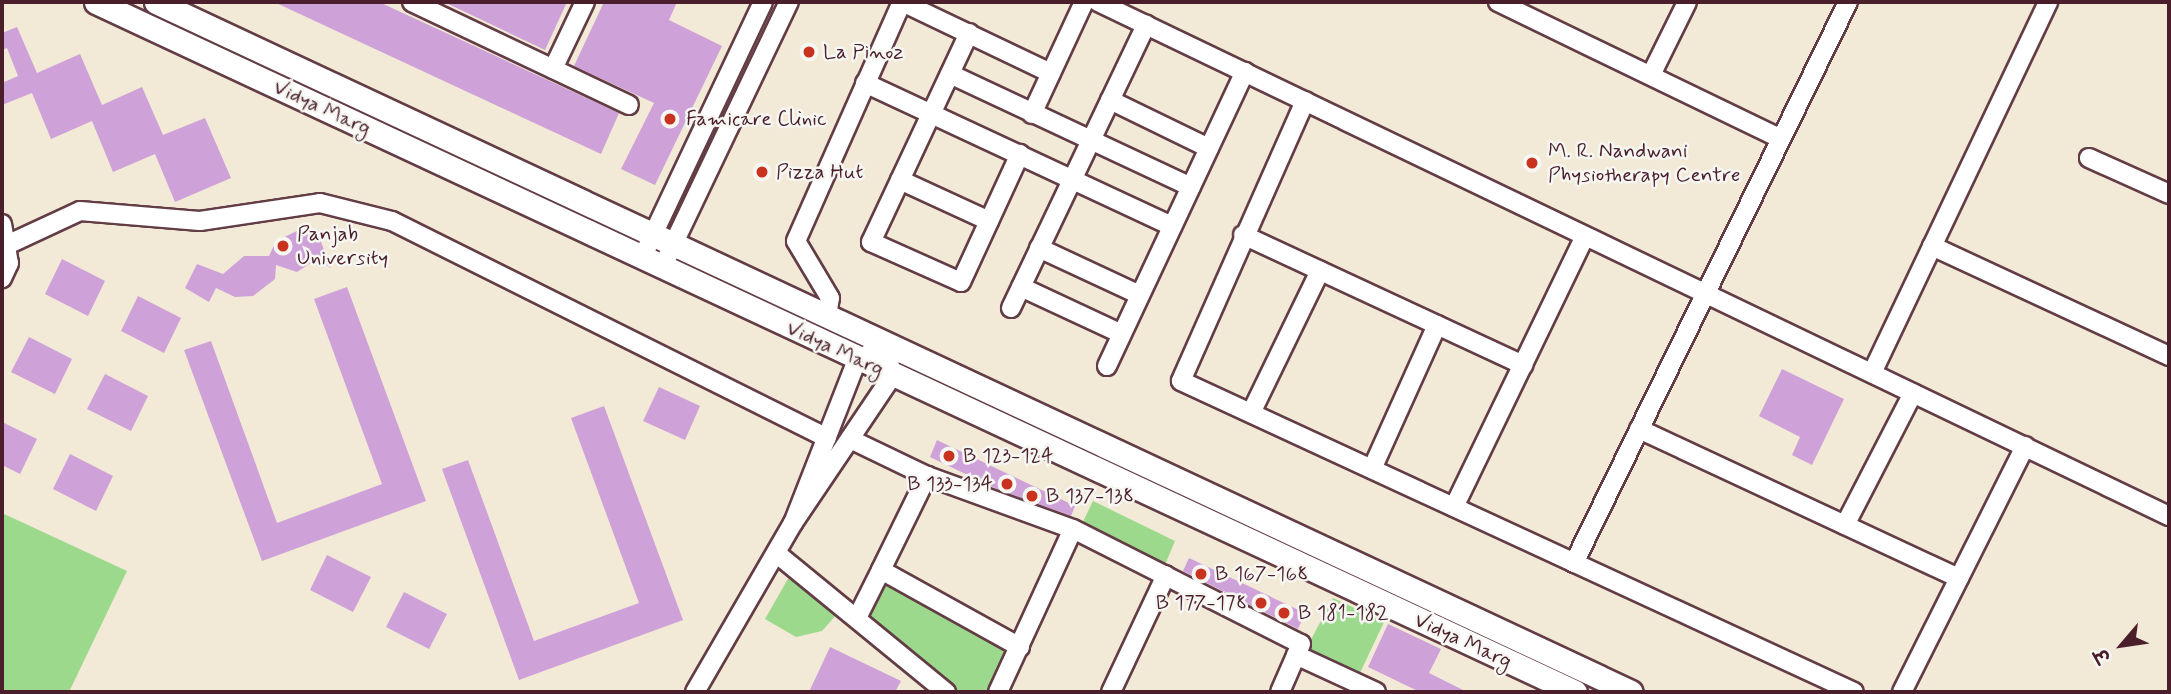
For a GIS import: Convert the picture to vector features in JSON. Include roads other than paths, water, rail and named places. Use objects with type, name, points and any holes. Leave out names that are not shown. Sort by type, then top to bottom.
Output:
[{"type":"main road","name":"Vidya Marg","points":[[96,2],[892,376],[1575,692]]},
{"type":"main road","name":"Vidya Marg","points":[[156,2],[1631,692]]},
{"type":"street","points":[[412,2],[629,105]]},
{"type":"street","points":[[553,69],[586,2]]},
{"type":"street","points":[[652,263],[763,2]]},
{"type":"street","points":[[663,239],[789,2]]},
{"type":"street","points":[[827,316],[830,298],[796,241],[805,214],[902,2],[1051,73]]},
{"type":"street","points":[[1032,114],[1084,2]]},
{"type":"street","points":[[1098,2],[2169,516]]},
{"type":"street","points":[[1499,2],[1527,8],[1651,75],[1781,139]]},
{"type":"street","points":[[1651,75],[1686,2]]},
{"type":"street","points":[[1574,563],[1847,2]]},
{"type":"street","points":[[1872,373],[2048,2]]},
{"type":"street","points":[[1011,308],[1146,24]]},
{"type":"street","points":[[969,33],[871,242],[961,282],[1020,154]]},
{"type":"street","points":[[1107,366],[1245,72]]},
{"type":"street","points":[[950,74],[1191,187]]},
{"type":"street","points":[[865,83],[1172,226]]},
{"type":"street","points":[[1110,100],[1209,148]]},
{"type":"street","points":[[1305,101],[1243,235],[1181,381],[1854,692]]},
{"type":"street","points":[[2089,158],[2169,194]]},
{"type":"street","points":[[900,180],[989,221]]},
{"type":"street","points":[[9,244],[80,211],[200,221],[320,203],[392,221],[827,438]]},
{"type":"street","points":[[2,223],[9,244],[9,263],[2,278]]},
{"type":"street","points":[[1243,235],[1523,365]]},
{"type":"street","points":[[1454,507],[1585,236]]},
{"type":"street","points":[[1932,246],[2169,356]]},
{"type":"street","points":[[1039,248],[1140,295]]},
{"type":"street","points":[[1251,413],[1320,271]]},
{"type":"street","points":[[1021,287],[1122,334]]},
{"type":"street","points":[[1372,469],[1437,325]]},
{"type":"street","points":[[695,692],[793,523],[892,376],[886,344],[858,360],[793,523]]},
{"type":"street","points":[[1845,525],[1913,393]]},
{"type":"street","points":[[1639,429],[1959,578]]},
{"type":"street","points":[[850,439],[928,476],[1073,529],[1301,644],[1280,692]]},
{"type":"street","points":[[1902,692],[2025,446]]},
{"type":"street","points":[[857,618],[928,476]]},
{"type":"street","points":[[998,692],[1073,529]]},
{"type":"street","points":[[776,553],[946,692]]},
{"type":"street","points":[[881,570],[1020,647]]},
{"type":"street","points":[[1111,692],[1166,575]]},
{"type":"street","points":[[1296,655],[1377,692]]},
{"type":"place","name":"La Pinoz","points":[[809,52]]},
{"type":"place","name":"Famicare Clinic","points":[[670,119]]},
{"type":"place","name":"M. R. Nandwani Physiotherapy Centre","points":[[1532,163]]},
{"type":"place","name":"Pizza Hut","points":[[762,172]]},
{"type":"place","name":"Panjab University","points":[[283,246]]},
{"type":"place","name":"B 123-124","points":[[949,456]]},
{"type":"place","name":"B 133-134","points":[[1007,484]]},
{"type":"place","name":"B 137-138","points":[[1032,496]]},
{"type":"place","name":"B 167-168","points":[[1201,574]]},
{"type":"place","name":"B 177-178","points":[[1261,603]]},
{"type":"place","name":"B 181-182","points":[[1284,613]]}]
